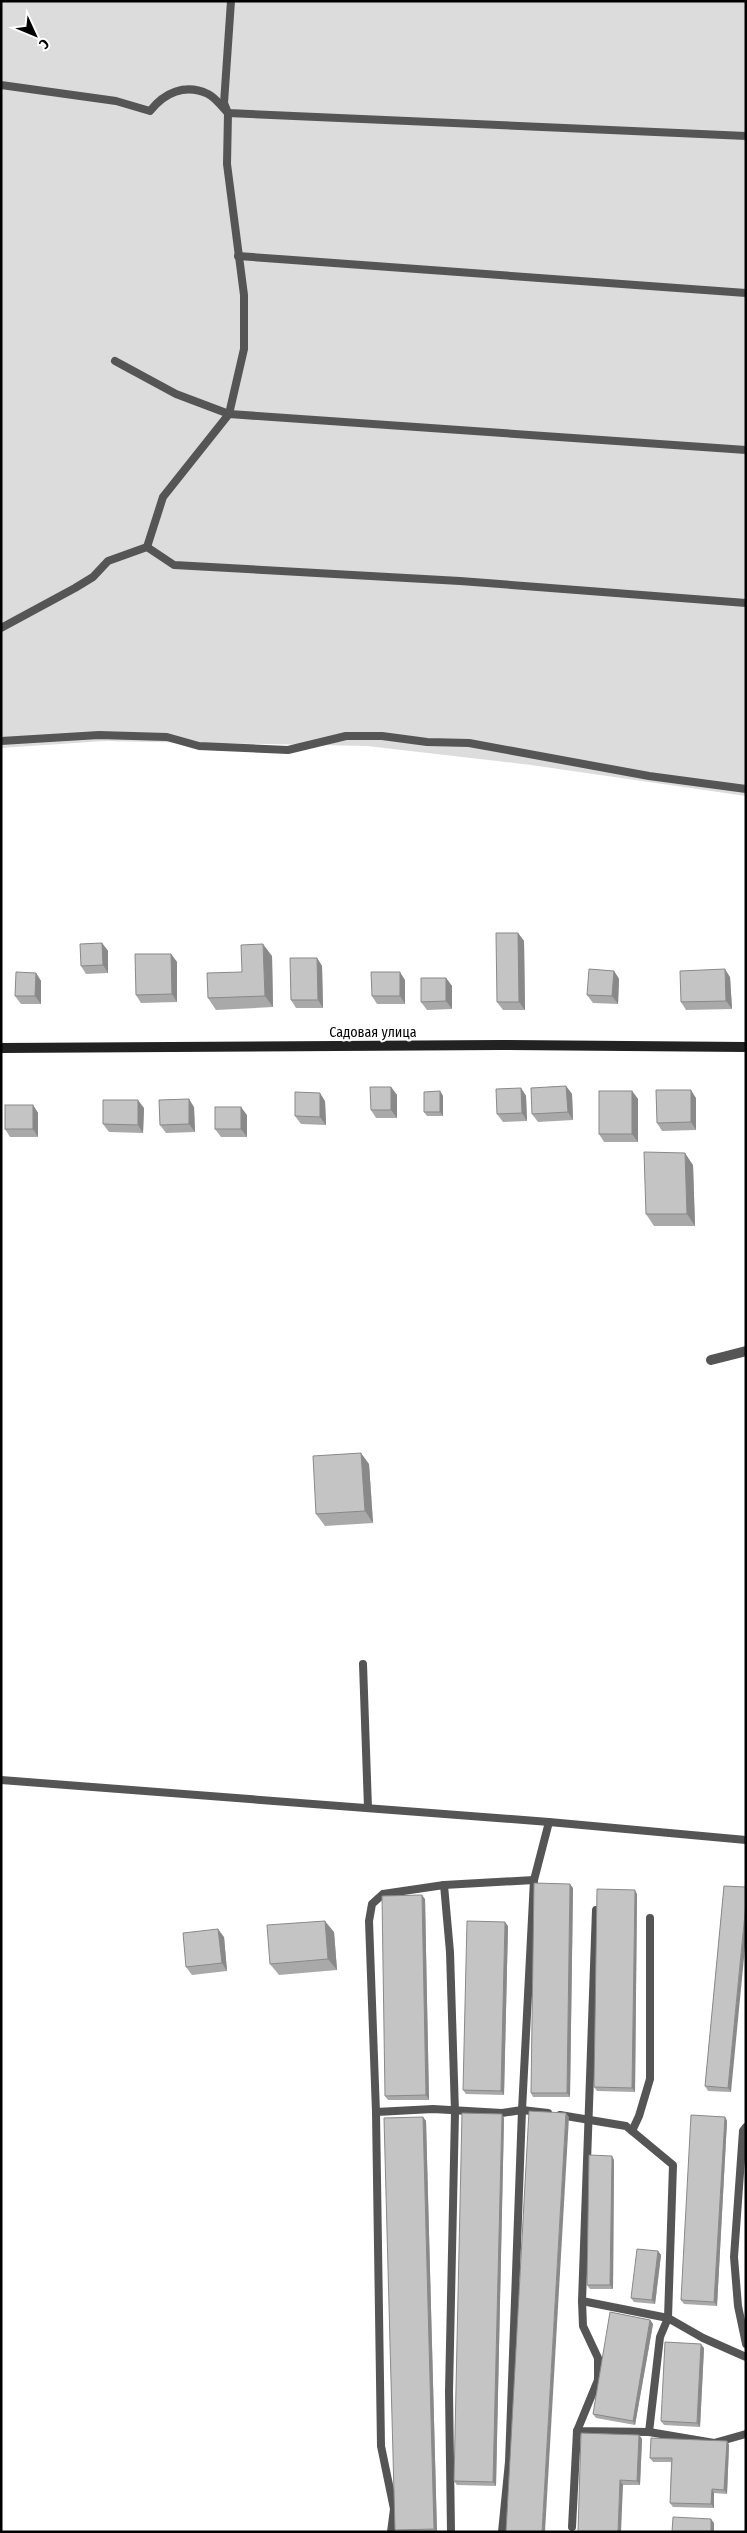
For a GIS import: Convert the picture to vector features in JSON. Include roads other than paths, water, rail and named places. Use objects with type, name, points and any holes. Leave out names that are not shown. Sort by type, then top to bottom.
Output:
[{"type":"main road","name":"Садовая улица","points":[[1,1048],[501,1045],[746,1047]]},
{"type":"street","points":[[711,1360],[746,1351]]},
{"type":"lane","points":[[147,548],[163,497],[229,414],[244,348],[244,295],[227,164],[228,113],[224,103],[231,1]]},
{"type":"lane","points":[[1,85],[116,101],[150,111],[160,99],[182,89],[209,94],[228,113],[746,136]]},
{"type":"lane","points":[[238,256],[746,293]]},
{"type":"lane","points":[[115,361],[176,394],[229,414],[746,450]]},
{"type":"lane","points":[[147,548],[174,566],[470,582],[746,603]]},
{"type":"lane","points":[[1,628],[93,577],[108,561],[147,548]]},
{"type":"lane","points":[[1,741],[99,735],[167,737],[199,746],[288,750],[346,736],[382,736],[427,742],[469,743],[649,776],[746,789]]},
{"type":"lane","points":[[364,1664],[368,1808]]},
{"type":"lane","points":[[1,1780],[549,1822],[746,1840]]},
{"type":"lane","points":[[502,2532],[509,2462],[522,2110],[534,1880],[549,1822]]},
{"type":"lane","points":[[391,2532],[394,2509],[381,2446],[376,2112],[369,1921],[372,1904],[383,1894],[444,1886],[534,1880]]},
{"type":"lane","points":[[444,1886],[450,1952],[455,2112],[449,2392],[451,2532]]},
{"type":"lane","points":[[572,2527],[576,2431],[598,2380],[598,2358],[583,2326],[582,2301],[587,2119],[596,1910]]},
{"type":"lane","points":[[632,2131],[639,2116],[650,2079],[650,1918]]},
{"type":"lane","points":[[376,2112],[433,2109],[455,2112],[502,2113],[522,2110],[587,2119],[626,2126],[673,2165],[668,2318],[660,2337],[649,2432]]},
{"type":"lane","points":[[746,2128],[743,2131],[734,2257],[738,2306],[746,2344]]},
{"type":"lane","points":[[582,2301],[668,2318],[703,2338],[746,2357]]},
{"type":"lane","points":[[576,2431],[649,2432],[714,2443],[746,2434]]}]
